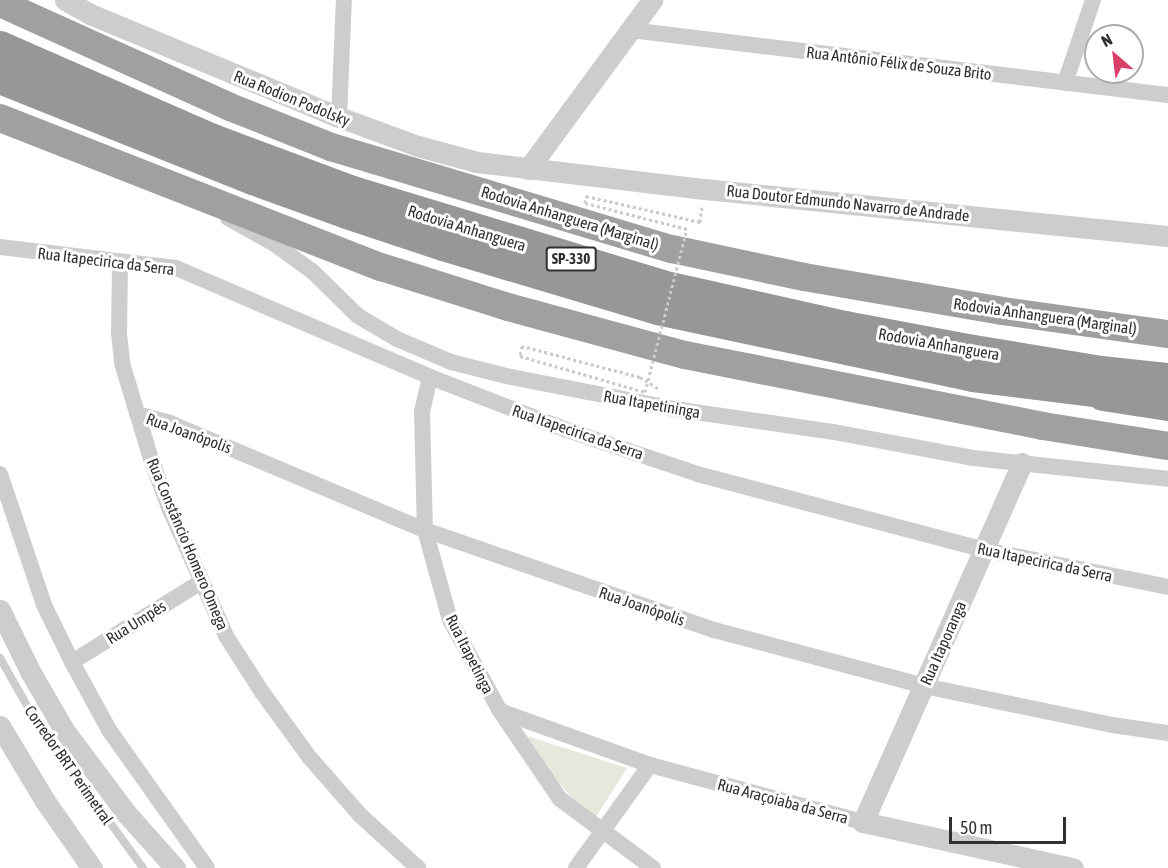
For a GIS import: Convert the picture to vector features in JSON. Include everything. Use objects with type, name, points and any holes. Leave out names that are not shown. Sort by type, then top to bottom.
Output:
[{"type":"highway","name":"Rodovia Anhanguera (Marginal)","points":[[0,3],[230,107],[331,147],[672,249],[804,277],[1002,312],[1168,334]]},
{"type":"highway","points":[[0,38],[85,82]]},
{"type":"highway","name":"Rodovia Anhanguera","points":[[0,47],[85,82],[213,140],[353,192],[663,286],[845,327],[968,350],[1101,372],[1168,379]]},
{"type":"highway","name":"Rodovia Anhanguera","points":[[0,78],[253,179],[347,213],[443,245],[658,309],[973,376],[1168,400]]},
{"type":"highway","points":[[0,118],[186,193],[381,267],[508,307],[685,355],[1043,426],[1168,446]]},
{"type":"highway","points":[[1073,390],[1168,405]]},
{"type":"street","name":"Rua Rodion Podolsky","points":[[65,0],[90,14],[339,117],[418,146],[477,162],[528,169]]},
{"type":"street","points":[[339,117],[345,0]]},
{"type":"street","points":[[528,169],[652,0]]},
{"type":"street","points":[[1065,83],[1094,0]]},
{"type":"street","name":"Rua Antônio Félix de Souza Brito","points":[[630,30],[1168,95]]},
{"type":"street","name":"Rua Doutor Edmundo Navarro de Andrade","points":[[528,169],[1168,236]]},
{"type":"street","name":"Rua Itapetininga","points":[[186,193],[273,243],[312,271],[357,316],[397,339],[451,362],[506,376],[674,409],[834,432],[973,458],[1168,478]]},
{"type":"street","name":"Rua Itapecirica da Serra","points":[[0,247],[176,268],[430,377],[564,429],[701,475],[985,550],[1168,587]]},
{"type":"street","name":"Rua Constâncio Homero Omega","points":[[120,263],[119,333],[122,363],[170,510],[226,636],[262,692],[310,758],[360,815],[418,868]]},
{"type":"street","name":"Rua Itapetinga","points":[[430,377],[422,411],[425,530],[450,620],[500,711],[560,799],[653,868]]},
{"type":"street","name":"Rua Joanópolis","points":[[137,414],[170,423],[425,530],[714,630],[924,686],[1112,725],[1168,733]]},
{"type":"street","name":"Rua Itaporanga","points":[[863,822],[1022,463]]},
{"type":"street","points":[[0,474],[44,605],[72,662],[109,730],[207,868]]},
{"type":"street","name":"Rua Umpês","points":[[72,662],[201,582]]},
{"type":"street","points":[[0,610],[31,673],[64,730],[126,813],[175,868]]},
{"type":"street","name":"Rua Araçoiaba da Serra","points":[[500,711],[650,765],[863,822],[1073,868]]},
{"type":"street","points":[[0,726],[45,801],[92,868]]},
{"type":"street","points":[[576,868],[650,765]]},
{"type":"lane","name":"Corredor BRT Perimetral","points":[[0,658],[33,716],[143,868]]},
{"type":"path","points":[[640,377],[522,346],[520,357],[645,392],[687,229],[585,203],[586,196],[700,222]]},
{"type":"shaded area","points":[[527,736],[627,768],[593,822],[552,775]]}]
